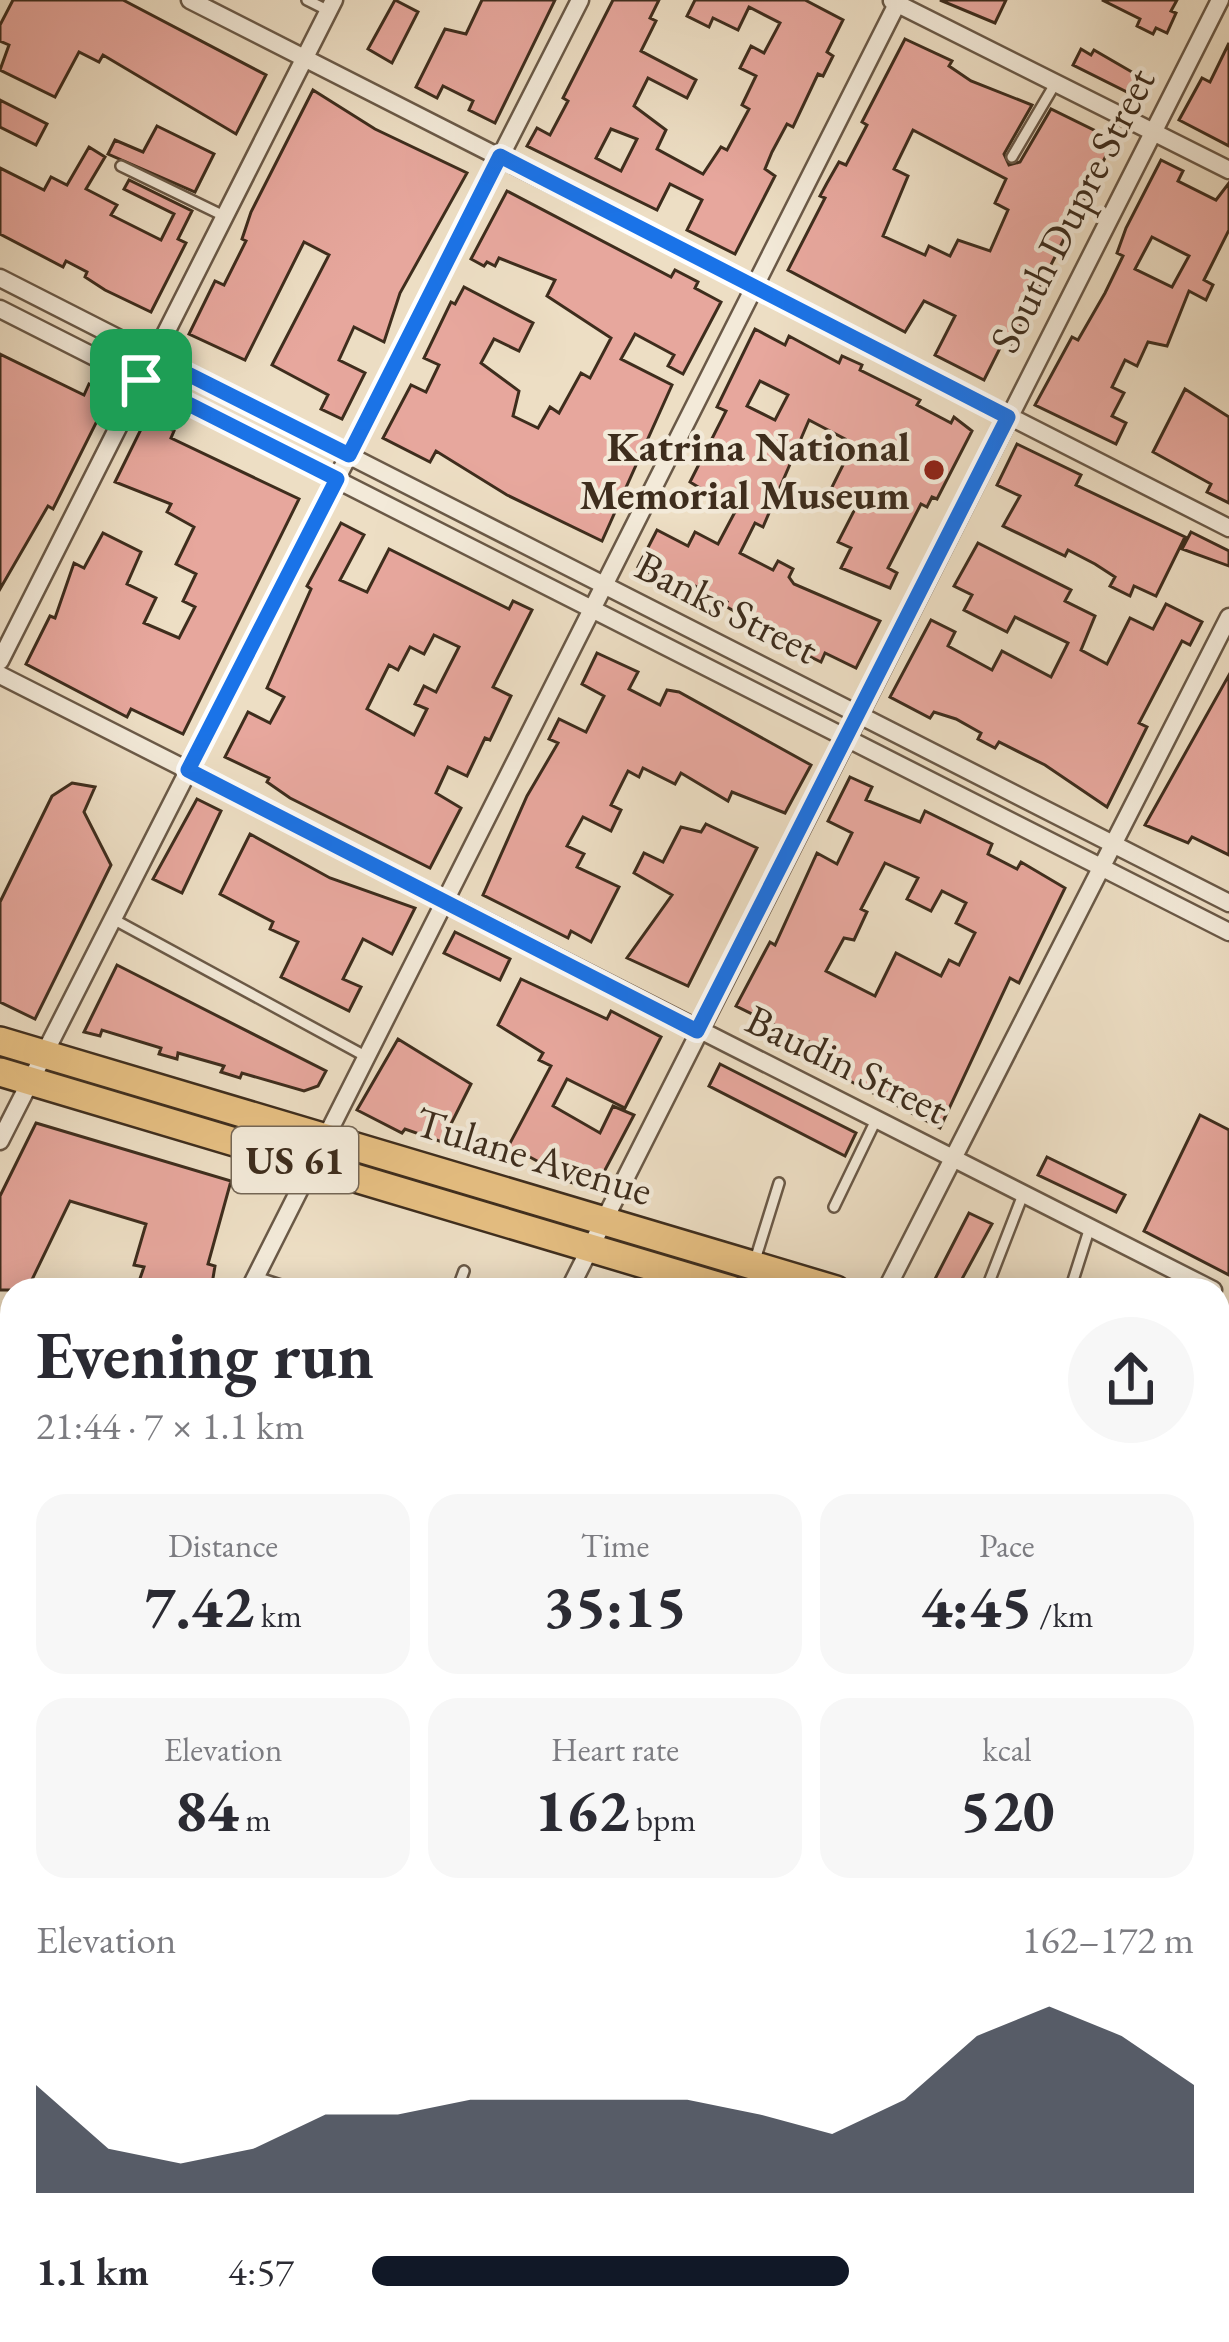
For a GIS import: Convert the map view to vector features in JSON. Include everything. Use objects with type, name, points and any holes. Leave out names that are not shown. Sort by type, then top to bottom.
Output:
[{"type":"main road","name":"Tulane Avenue","points":[[0,1041],[796,1278]]},
{"type":"main road","name":"Tulane Avenue","points":[[0,1072],[691,1278]]},
{"type":"street","points":[[190,0],[1229,528]]},
{"type":"street","points":[[0,1141],[580,0]]},
{"type":"street","name":"South Dupre Street","points":[[575,1278],[1220,0]]},
{"type":"street","points":[[255,1278],[595,610],[896,1],[1229,170]]},
{"type":"street","points":[[0,661],[332,5]]},
{"type":"street","name":"Banks Street","points":[[0,278],[1229,903]]},
{"type":"street","name":"Banks Street","points":[[0,309],[1229,932]]},
{"type":"street","points":[[892,1278],[1229,617]]},
{"type":"street","name":"Baudin Street","points":[[0,675],[1190,1278]]},
{"type":"lane","points":[[307,0],[332,5]]},
{"type":"lane","points":[[1012,157],[1056,82]]},
{"type":"lane","points":[[121,166],[224,215]]},
{"type":"lane","points":[[113,919],[365,1056]]},
{"type":"lane","points":[[834,1207],[877,1119]]},
{"type":"lane","points":[[753,1265],[779,1183]]},
{"type":"lane","points":[[991,1278],[1024,1192]]},
{"type":"lane","points":[[1074,1278],[1090,1227]]},
{"type":"lane","points":[[461,1278],[464,1271]]},
{"type":"building","points":[[13,0],[123,0],[266,75],[236,134],[103,55],[99,62],[79,52],[55,97],[0,70],[9,45],[0,41],[0,25]]},
{"type":"building","points":[[395,0],[418,12],[392,63],[368,49]]},
{"type":"building","points":[[482,0],[555,0],[495,123],[469,110],[473,101],[443,86],[437,98],[416,87],[445,29],[466,34]]},
{"type":"building","points":[[613,0],[659,0],[650,18],[656,21],[641,51],[696,80],[687,98],[648,78],[634,106],[666,130],[657,149],[703,174],[721,147],[727,150],[749,109],[742,105],[756,76],[740,68],[751,46],[764,53],[780,23],[749,7],[738,30],[713,18],[709,27],[687,16],[695,0],[805,0],[843,20],[827,52],[833,56],[823,76],[818,74],[793,127],[787,124],[772,152],[765,169],[775,176],[735,254],[687,230],[702,200],[670,184],[657,210],[527,146],[537,128],[550,135],[568,101],[563,98]],"holes":[[[611,129],[637,139],[621,171],[596,158]]]},
{"type":"building","points":[[940,0],[1006,0],[995,23]]},
{"type":"building","points":[[1102,0],[1177,0],[1171,11],[1176,13],[1167,33],[1156,28],[1153,34],[1137,26],[1140,19]]},
{"type":"building","points":[[905,39],[952,61],[949,66],[971,81],[1032,105],[1004,154],[1009,165],[1020,162],[1051,109],[1114,140],[1011,344],[1004,340],[984,380],[935,355],[955,316],[924,301],[905,332],[788,270],[825,198],[820,196],[827,183],[839,162],[846,165],[867,125],[862,122]],"holes":[[[913,130],[1006,179],[995,203],[1008,210],[990,251],[958,240],[950,256],[929,246],[925,255],[883,236],[908,176],[894,169]]]},
{"type":"building","points":[[1229,43],[1229,146],[1179,120],[1202,78],[1210,82]]},
{"type":"building","points":[[1081,49],[1091,55],[1094,50],[1144,79],[1135,96],[1073,65]]},
{"type":"building","points":[[313,90],[375,129],[467,173],[400,293],[384,342],[354,327],[339,360],[365,373],[342,419],[321,409],[328,395],[272,365],[329,255],[304,242],[245,360],[189,334],[215,281],[224,285],[246,241],[242,239],[251,212]]},
{"type":"building","points":[[0,100],[47,124],[36,145],[0,127]]},
{"type":"building","points":[[157,126],[214,154],[195,192],[108,154],[115,140],[143,152]]},
{"type":"building","points":[[89,147],[105,157],[86,189],[117,205],[111,215],[161,240],[174,214],[124,189],[129,180],[192,211],[178,239],[186,243],[151,312],[105,290],[85,277],[87,272],[66,261],[63,267],[0,234],[0,168],[44,190],[51,177],[67,185]]},
{"type":"building","points":[[1161,160],[1183,171],[1178,181],[1216,200],[1229,183],[1229,230],[1204,280],[1213,285],[1206,300],[1189,291],[1167,346],[1148,342],[1137,366],[1125,360],[1112,387],[1124,393],[1112,416],[1126,423],[1116,444],[1035,405],[1072,337],[1078,340],[1105,293],[1123,256],[1117,253]],"holes":[[[1152,237],[1189,256],[1172,287],[1135,269]]]},
{"type":"building","points":[[507,191],[671,277],[675,270],[721,302],[683,374],[668,366],[674,355],[635,334],[621,359],[672,385],[602,541],[507,495],[436,451],[430,462],[383,438],[411,385],[426,392],[439,365],[424,358],[451,302],[455,304],[464,287],[533,323],[519,351],[494,339],[481,363],[519,391],[513,416],[538,428],[550,407],[559,413],[581,373],[590,378],[611,338],[547,296],[555,280],[499,258],[495,266],[471,259]]},
{"type":"building","points":[[755,329],[785,345],[789,336],[839,363],[842,356],[862,365],[860,370],[920,400],[917,405],[951,423],[954,417],[972,431],[937,499],[932,497],[927,507],[921,504],[888,568],[897,573],[890,588],[841,568],[851,548],[838,542],[857,505],[830,491],[848,455],[840,451],[845,439],[809,420],[763,527],[755,523],[740,553],[773,570],[778,561],[793,569],[789,577],[794,584],[880,621],[856,668],[825,653],[821,662],[772,638],[774,633],[725,606],[727,602],[693,585],[688,594],[638,567],[657,530],[688,546],[695,532],[718,544],[736,510],[690,482],[726,411],[717,407]],"holes":[[[760,381],[788,395],[775,420],[747,406]]]},
{"type":"building","points":[[0,354],[84,395],[89,384],[110,395],[53,509],[48,506],[0,589]]},
{"type":"building","points":[[1185,389],[1229,417],[1229,503],[1207,492],[1211,484],[1153,452]]},
{"type":"building","points":[[147,417],[174,431],[171,438],[299,499],[183,734],[131,709],[127,717],[26,664],[50,616],[55,618],[74,563],[84,568],[103,533],[141,552],[127,584],[156,598],[144,623],[179,638],[195,607],[183,601],[196,574],[176,564],[194,527],[167,512],[171,504],[115,482]]},
{"type":"building","points":[[1017,444],[1081,475],[1076,485],[1185,537],[1156,596],[1134,586],[1130,596],[1110,586],[1115,577],[1095,564],[1068,550],[1065,556],[1003,526],[1020,496],[997,485]]},
{"type":"building","points":[[341,523],[364,535],[340,580],[367,592],[389,549],[509,609],[513,601],[532,610],[493,687],[511,696],[490,740],[485,738],[467,776],[448,767],[436,793],[461,808],[430,868],[290,798],[267,782],[269,778],[225,757],[248,712],[270,723],[284,697],[267,688],[311,589],[307,586]],"holes":[[[434,635],[459,647],[436,692],[424,686],[415,704],[427,709],[414,735],[367,709],[389,665],[398,670],[410,647],[424,654]]]},
{"type":"building","points":[[1191,532],[1229,551],[1229,566],[1182,549]]},
{"type":"building","points":[[978,543],[1071,590],[1065,601],[1095,616],[1081,650],[1107,664],[1130,618],[1153,629],[1166,604],[1202,622],[1190,645],[1182,641],[1139,723],[1147,727],[1107,807],[1045,765],[999,742],[995,748],[978,739],[981,733],[956,719],[934,712],[930,718],[890,697],[931,620],[955,632],[948,646],[992,670],[1002,651],[1051,677],[1068,643],[1015,617],[1007,632],[964,610],[972,595],[954,586]]},
{"type":"building","points":[[597,653],[638,672],[629,689],[660,705],[667,690],[679,692],[811,765],[785,813],[732,792],[728,801],[681,773],[675,784],[643,768],[639,777],[628,771],[611,805],[621,810],[611,831],[583,817],[567,846],[584,854],[577,867],[619,887],[591,942],[571,931],[568,938],[483,895],[527,796],[558,743],[549,739],[559,719],[586,732],[604,696],[582,684]]},
{"type":"building","points":[[1229,675],[1229,855],[1192,837],[1188,843],[1145,825]]},
{"type":"building","points":[[850,777],[872,787],[866,800],[920,822],[925,811],[992,844],[988,854],[1017,869],[1021,862],[1065,888],[1019,983],[1010,978],[940,1128],[825,1068],[833,1054],[736,1006],[770,942],[775,945],[817,853],[837,864],[852,833],[828,821]],"holes":[[[885,863],[918,878],[907,899],[931,911],[942,891],[966,903],[956,923],[975,933],[959,965],[949,960],[941,976],[896,953],[875,996],[826,971],[844,938],[854,940],[867,912],[861,909]]]},
{"type":"building","points":[[72,783],[95,787],[84,812],[111,865],[35,1019],[0,1002],[0,902],[52,796]]},
{"type":"building","points":[[197,799],[221,811],[182,893],[153,879]]},
{"type":"building","points":[[706,824],[757,848],[688,986],[627,958],[672,895],[634,873],[644,853],[663,862],[681,827],[701,832]]},
{"type":"building","points":[[250,834],[330,878],[415,908],[392,954],[363,939],[343,979],[361,987],[349,1011],[281,977],[298,942],[270,929],[273,922],[220,894]]},
{"type":"building","points":[[455,932],[510,959],[500,980],[444,953]]},
{"type":"building","points":[[117,965],[326,1071],[318,1086],[304,1091],[242,1073],[240,1078],[221,1072],[224,1066],[178,1053],[177,1059],[159,1054],[161,1048],[102,1030],[100,1036],[84,1032]]},
{"type":"building","points":[[521,979],[607,1019],[611,1011],[661,1037],[625,1108],[567,1079],[553,1106],[600,1133],[613,1106],[634,1115],[595,1189],[548,1176],[552,1169],[526,1155],[521,1165],[501,1160],[551,1066],[539,1060],[543,1053],[498,1025]]},
{"type":"building","points":[[398,1039],[471,1084],[442,1142],[405,1129],[402,1133],[357,1110]]},
{"type":"building","points":[[720,1064],[856,1133],[845,1156],[709,1086]]},
{"type":"building","points":[[1200,1115],[1229,1130],[1229,1275],[1144,1231]]},
{"type":"building","points":[[36,1123],[231,1181],[208,1264],[215,1266],[213,1278],[140,1278],[144,1267],[134,1265],[146,1224],[70,1201],[33,1278],[0,1278],[0,1196]]},
{"type":"building","points":[[1047,1157],[1125,1195],[1116,1212],[1038,1175]]},
{"type":"building","points":[[969,1213],[992,1224],[963,1278],[936,1278]]},
{"type":"place","name":"Katrina National Memorial Museum","points":[[934,470]]},
{"type":"route","points":[[500,156],[1008,417],[697,1031],[188,770],[337,479],[141,380],[152,356],[349,455],[500,156]]}]
